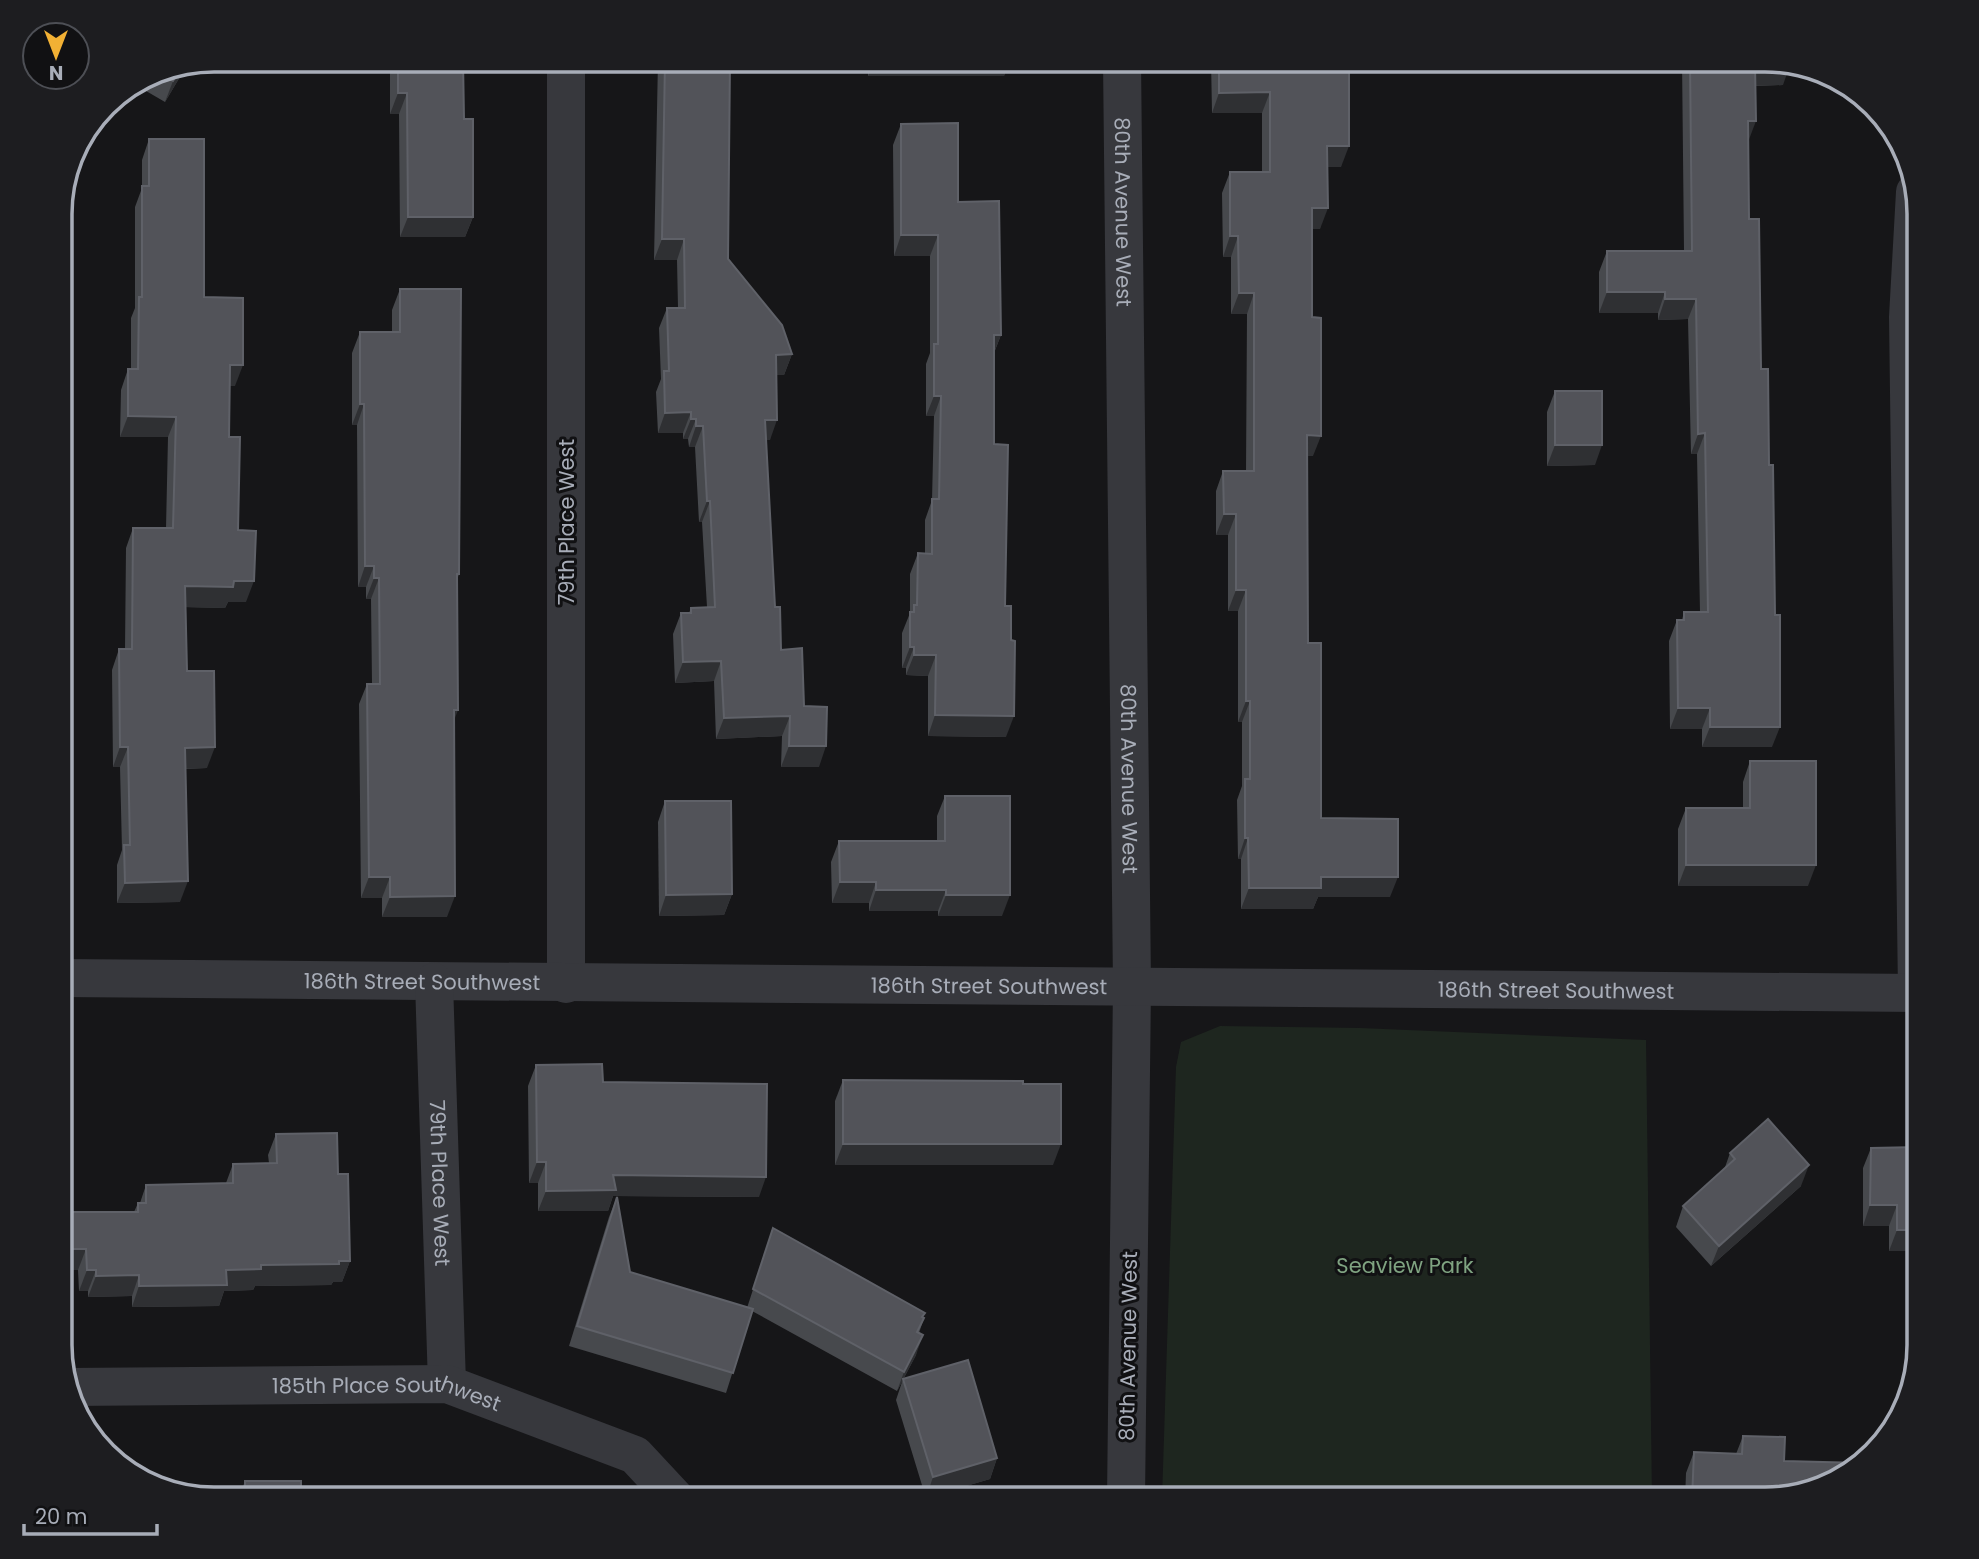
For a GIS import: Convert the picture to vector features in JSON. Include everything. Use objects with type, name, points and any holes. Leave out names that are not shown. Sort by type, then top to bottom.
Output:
[{"type":"street","name":"79th Place West","points":[[566,72],[566,984]]},
{"type":"street","name":"80th Avenue West","points":[[1122,72],[1132,986],[1126,1487]]},
{"type":"street","name":"186th Street Southwest","points":[[72,978],[1907,993]]},
{"type":"street","name":"79th Place West","points":[[435,982],[447,1384]]},
{"type":"street","name":"185th Place Southwest","points":[[78,1387],[447,1384],[635,1455],[664,1487]]},
{"type":"green space","name":"Seaview Park","points":[[1220,1026],[1360,1028],[1646,1040],[1652,1487],[1162,1487],[1176,1067],[1181,1042]]},
{"type":"building","points":[[398,72],[463,72],[464,119],[473,119],[473,217],[408,217],[407,93],[398,93]]},
{"type":"building","points":[[665,72],[730,72],[728,259],[782,325],[792,354],[776,355],[777,420],[765,420],[775,607],[780,607],[781,650],[802,648],[804,706],[827,707],[826,746],[789,746],[790,716],[724,718],[721,661],[683,662],[681,613],[691,613],[691,608],[715,607],[710,501],[707,501],[703,426],[696,426],[696,419],[691,419],[691,412],[665,413],[664,371],[669,371],[667,308],[685,308],[684,239],[662,239]]},
{"type":"building","points":[[1219,72],[1349,72],[1349,146],[1327,146],[1328,208],[1312,208],[1312,317],[1321,318],[1321,436],[1307,435],[1308,643],[1321,643],[1321,818],[1398,819],[1398,877],[1321,877],[1321,888],[1249,888],[1248,838],[1245,838],[1245,779],[1250,779],[1250,701],[1246,701],[1246,590],[1236,590],[1236,514],[1224,514],[1223,471],[1254,471],[1254,293],[1239,293],[1238,236],[1230,236],[1230,172],[1270,172],[1270,92],[1219,93]]},
{"type":"building","points":[[1690,72],[1755,72],[1756,121],[1748,121],[1749,219],[1759,219],[1761,369],[1768,369],[1769,465],[1773,465],[1775,615],[1780,615],[1780,727],[1710,727],[1710,708],[1678,708],[1677,620],[1684,620],[1684,612],[1708,612],[1705,433],[1698,434],[1696,299],[1665,299],[1665,292],[1607,292],[1607,251],[1692,251]]},
{"type":"building","points":[[958,123],[958,202],[999,201],[1001,335],[994,335],[994,444],[1008,445],[1005,606],[1011,606],[1011,640],[1015,641],[1014,716],[935,715],[936,655],[914,655],[914,647],[910,647],[910,612],[914,612],[914,605],[917,605],[918,553],[932,554],[932,499],[939,499],[941,396],[934,396],[934,344],[938,344],[938,235],[901,235],[901,124]]},
{"type":"building","points":[[149,139],[204,139],[204,297],[243,298],[243,365],[230,365],[229,437],[240,437],[238,530],[256,531],[254,581],[234,581],[233,587],[185,586],[187,671],[214,671],[215,747],[185,748],[188,881],[125,883],[124,845],[130,845],[128,747],[120,747],[119,649],[132,649],[133,528],[173,528],[176,417],[128,416],[128,369],[138,369],[139,297],[142,297],[142,186],[149,186]]},
{"type":"building","points":[[400,289],[461,289],[458,710],[454,710],[455,896],[390,897],[390,877],[369,877],[367,684],[380,684],[379,578],[374,578],[374,566],[365,566],[364,404],[360,404],[360,332],[400,332]]},
{"type":"building","points":[[1555,391],[1602,391],[1602,445],[1555,445]]},
{"type":"building","points":[[1750,761],[1816,761],[1816,865],[1686,865],[1686,808],[1750,808]]},
{"type":"building","points":[[945,796],[1010,796],[1010,895],[946,895],[946,890],[876,890],[876,882],[840,882],[839,841],[945,841]]},
{"type":"building","points":[[665,801],[731,801],[732,894],[666,895]]},
{"type":"building","points":[[602,1064],[603,1082],[767,1084],[766,1177],[613,1175],[616,1190],[546,1191],[546,1162],[537,1162],[536,1065]]},
{"type":"building","points":[[843,1080],[1023,1081],[1023,1084],[1061,1084],[1061,1144],[843,1144]]},
{"type":"building","points":[[1768,1119],[1809,1165],[1719,1246],[1683,1206],[1735,1159],[1730,1153]]},
{"type":"building","points":[[337,1133],[338,1174],[348,1174],[350,1261],[339,1261],[339,1264],[261,1265],[261,1269],[226,1270],[227,1285],[139,1286],[139,1275],[96,1276],[96,1270],[87,1270],[86,1249],[72,1249],[72,1212],[138,1212],[138,1203],[146,1203],[146,1185],[233,1183],[233,1164],[277,1163],[276,1134]]},
{"type":"building","points":[[1907,1147],[1907,1230],[1897,1230],[1897,1205],[1870,1205],[1871,1148]]},
{"type":"building","points":[[617,1197],[630,1272],[753,1309],[733,1373],[577,1326]]},
{"type":"building","points":[[773,1228],[925,1313],[917,1332],[923,1335],[904,1372],[753,1289]]},
{"type":"building","points":[[968,1360],[997,1458],[933,1477],[903,1379]]},
{"type":"building","points":[[1743,1436],[1785,1437],[1784,1461],[1845,1463],[1828,1473],[1793,1485],[1693,1487],[1694,1452],[1742,1454]]},
{"type":"building","points":[[245,1481],[301,1481],[301,1487],[245,1487]]}]
